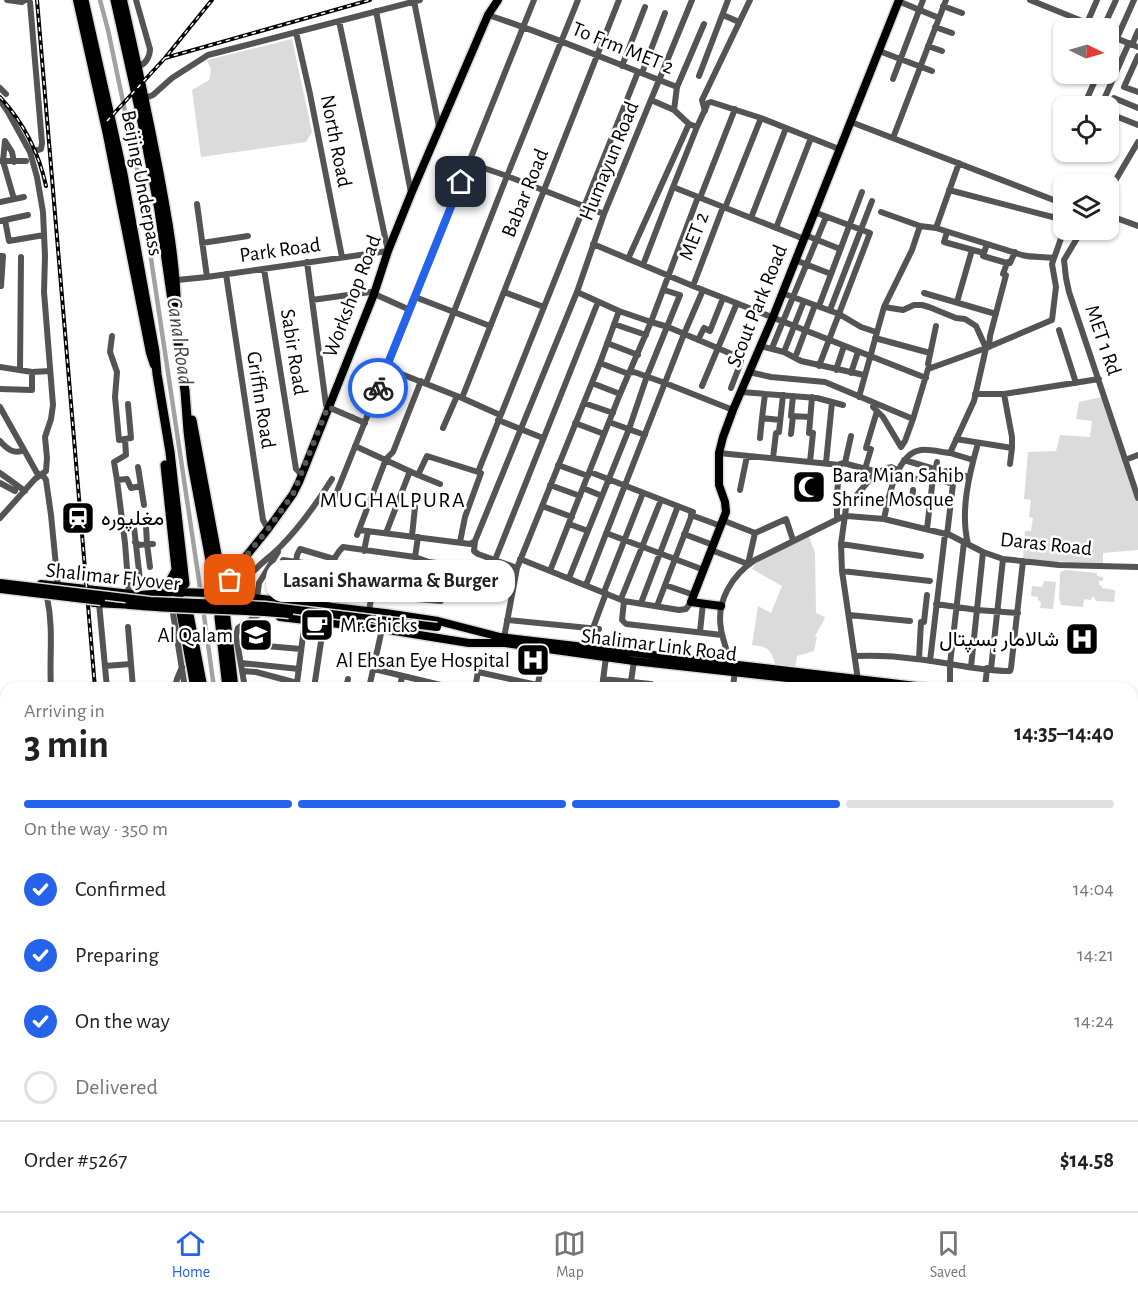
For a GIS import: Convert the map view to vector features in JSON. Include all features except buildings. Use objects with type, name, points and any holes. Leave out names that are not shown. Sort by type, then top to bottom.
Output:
[{"type":"highway","name":"Beijing Underpass","points":[[84,0],[123,174],[155,352],[162,408]]},
{"type":"highway","name":"Beijing Underpass","points":[[115,0],[159,210],[185,391]]},
{"type":"highway","points":[[185,391],[192,464],[212,590]]},
{"type":"highway","points":[[185,391],[223,595],[220,612],[226,682]]},
{"type":"highway","points":[[162,408],[163,443],[178,592],[177,610]]},
{"type":"highway","points":[[162,408],[188,588]]},
{"type":"highway","points":[[158,594],[168,585],[176,569]]},
{"type":"highway","points":[[164,607],[188,614]]},
{"type":"highway","points":[[220,612],[232,636],[234,682]]},
{"type":"highway","points":[[188,614],[194,682]]},
{"type":"highway","points":[[188,614],[202,682]]},
{"type":"main road","points":[[76,0],[109,144],[150,353],[157,374]]},
{"type":"main road","points":[[123,0],[139,66],[163,192],[177,280],[177,333]]},
{"type":"main road","name":"Workshop Road","points":[[223,595],[234,571],[293,494],[302,475],[411,194],[488,15],[498,0]]},
{"type":"main road","name":"Scout Park Road","points":[[693,599],[726,512],[719,485],[719,453],[723,437],[899,1]]},
{"type":"main road","points":[[0,581],[58,585],[129,594],[178,592],[188,588],[212,590],[223,595],[438,621],[503,640]]},
{"type":"main road","name":"Shalimar Flyover","points":[[0,581],[150,601],[274,607],[437,630]]},
{"type":"main road","points":[[90,589],[94,603]]},
{"type":"main road","points":[[0,591],[94,603],[164,607]]},
{"type":"main road","name":"Shalimar Flyover","points":[[0,591],[151,607],[262,611],[437,630]]},
{"type":"main road","points":[[693,599],[721,606]]},
{"type":"main road","points":[[188,614],[220,612],[260,614],[382,629],[469,643],[503,640]]},
{"type":"main road","points":[[437,630],[503,640]]},
{"type":"main road","name":"Shalimar Link Road","points":[[503,640],[545,650],[634,661],[731,669],[807,682]]},
{"type":"main road","name":"Shalimar Link Road","points":[[503,640],[848,682]]},
{"type":"street","points":[[7,0],[30,2],[42,143],[41,149],[30,152]]},
{"type":"street","points":[[136,0],[150,49],[150,56],[139,66]]},
{"type":"street","points":[[332,504],[534,0]]},
{"type":"street","points":[[516,570],[475,553],[475,541],[470,543],[368,531],[358,532],[386,459],[393,452],[454,313],[578,0]]},
{"type":"street","name":"Babar Road","points":[[443,429],[504,292],[619,0]]},
{"type":"street","name":"Humayun Road","points":[[475,541],[577,292],[604,214],[692,0]]},
{"type":"street","points":[[699,76],[729,0]]},
{"type":"street","points":[[705,111],[702,100],[750,0]]},
{"type":"street","points":[[893,79],[923,0]]},
{"type":"street","points":[[1030,0],[1087,23],[1097,0]]},
{"type":"street","points":[[1108,18],[1116,0]]},
{"type":"street","points":[[1119,26],[1134,0]]},
{"type":"street","points":[[145,98],[153,95],[172,78],[208,55],[417,1],[440,129]]},
{"type":"street","points":[[899,1],[939,18]]},
{"type":"street","points":[[892,138],[945,3],[962,13]]},
{"type":"street","points":[[622,66],[645,7]]},
{"type":"street","points":[[376,11],[411,194]]},
{"type":"street","points":[[478,472],[584,207],[665,13]]},
{"type":"street","name":"To Frm MET 2","points":[[488,15],[562,40],[677,87],[674,110],[689,124],[698,127]]},
{"type":"street","points":[[723,15],[739,22]]},
{"type":"street","points":[[339,21],[388,251]]},
{"type":"street","points":[[677,87],[704,24]]},
{"type":"street","points":[[935,27],[952,33]]},
{"type":"street","points":[[1106,96],[1138,31]]},
{"type":"street","name":"North Road","points":[[296,32],[342,257]]},
{"type":"street","points":[[1119,39],[1133,45]]},
{"type":"street","points":[[928,46],[942,51]]},
{"type":"street","points":[[879,51],[932,71]]},
{"type":"street","points":[[1138,56],[1124,87],[1138,92]]},
{"type":"street","points":[[0,88],[6,94]]},
{"type":"street","points":[[0,100],[30,152],[37,177],[43,212],[44,292],[53,405],[45,437],[47,466],[45,472],[0,517]]},
{"type":"street","points":[[651,100],[674,110]]},
{"type":"street","points":[[1119,100],[1138,108]]},
{"type":"street","points":[[643,265],[673,187],[710,102],[761,118],[839,149]]},
{"type":"street","points":[[550,571],[735,109]]},
{"type":"street","points":[[1119,117],[1138,125]]},
{"type":"street","name":"MET 2","points":[[593,244],[693,286],[761,118]]},
{"type":"street","points":[[851,122],[1053,200]]},
{"type":"street","points":[[628,259],[689,124]]},
{"type":"street","points":[[751,218],[786,128]]},
{"type":"street","points":[[776,228],[811,138]]},
{"type":"street","points":[[14,162],[12,152],[5,141],[1,161],[14,199]]},
{"type":"street","points":[[1119,174],[1138,142]]},
{"type":"street","points":[[1,161],[26,161]]},
{"type":"street","points":[[469,163],[604,214]]},
{"type":"street","points":[[936,228],[959,163]]},
{"type":"street","points":[[673,187],[776,228],[840,249]]},
{"type":"street","points":[[949,190],[1053,217]]},
{"type":"street","points":[[795,358],[805,330],[831,274],[862,192]]},
{"type":"street","points":[[0,202],[24,197]]},
{"type":"street","points":[[830,310],[872,201]]},
{"type":"street","points":[[197,204],[207,278]]},
{"type":"street","points":[[814,212],[870,234],[819,366]]},
{"type":"street","points":[[881,212],[1031,257],[1054,258]]},
{"type":"street","points":[[28,215],[3,220],[4,231],[9,241],[44,235]]},
{"type":"street","points":[[772,348],[826,217]]},
{"type":"street","points":[[1119,219],[1138,226]]},
{"type":"street","points":[[859,397],[884,307],[912,250],[920,225]]},
{"type":"street","points":[[947,232],[944,242],[984,253]]},
{"type":"street","points":[[202,243],[248,236]]},
{"type":"street","points":[[874,403],[873,407],[883,417],[901,447],[913,419],[928,369],[1052,320],[1056,287],[1052,264],[1060,240]]},
{"type":"street","name":"MET 1 Rd","points":[[1076,240],[1064,260],[1069,292],[1138,498]]},
{"type":"street","points":[[987,244],[983,256],[1007,263]]},
{"type":"street","points":[[957,302],[972,250]]},
{"type":"street","name":"Park Road","points":[[177,280],[207,278],[388,251]]},
{"type":"street","points":[[950,453],[974,401],[1006,275],[1003,274],[1015,252]]},
{"type":"street","points":[[0,256],[3,256],[0,286]]},
{"type":"street","points":[[20,370],[21,257]]},
{"type":"street","points":[[795,260],[831,274]]},
{"type":"street","points":[[307,262],[325,401],[328,407],[365,423]]},
{"type":"street","name":"Sabir Road","points":[[264,268],[296,469],[302,475]]},
{"type":"street","name":"Griffin Road","points":[[226,274],[263,520],[268,529]]},
{"type":"street","points":[[693,286],[926,378]]},
{"type":"street","points":[[569,578],[680,296],[664,290]]},
{"type":"street","points":[[586,585],[703,290]]},
{"type":"street","points":[[312,300],[370,292],[410,310]]},
{"type":"street","points":[[504,292],[544,308]]},
{"type":"street","points":[[577,292],[619,311],[668,327],[741,358],[731,388]]},
{"type":"street","points":[[782,292],[839,314],[875,335],[930,353]]},
{"type":"street","points":[[924,293],[996,314]]},
{"type":"street","points":[[414,297],[490,326]]},
{"type":"street","points":[[710,331],[723,298]]},
{"type":"street","points":[[784,352],[804,301]]},
{"type":"street","points":[[495,561],[598,302]]},
{"type":"street","points":[[702,386],[737,303]]},
{"type":"street","points":[[884,307],[903,310],[914,305],[922,305],[964,319],[976,326],[988,347]]},
{"type":"street","points":[[503,640],[516,570],[619,311]]},
{"type":"street","points":[[614,324],[646,335]]},
{"type":"street","points":[[930,368],[928,364],[936,326]]},
{"type":"street","points":[[698,340],[704,328],[723,336]]},
{"type":"street","points":[[1059,330],[1076,382]]},
{"type":"street","points":[[112,336],[110,352],[117,372],[115,398],[119,439],[131,438],[128,404]]},
{"type":"street","points":[[607,343],[638,355]]},
{"type":"street","points":[[760,346],[784,352],[801,361],[864,375]]},
{"type":"street","points":[[836,370],[844,346]]},
{"type":"street","points":[[851,373],[858,352]]},
{"type":"street","points":[[600,363],[626,373],[634,372],[665,382],[733,410]]},
{"type":"street","points":[[0,367],[32,372],[51,371]]},
{"type":"street","points":[[386,368],[459,397],[543,438]]},
{"type":"street","points":[[0,389],[32,390],[32,372]]},
{"type":"street","points":[[749,372],[771,377],[825,382],[913,419]]},
{"type":"street","points":[[975,394],[1005,394],[1099,379]]},
{"type":"street","points":[[592,383],[620,394]]},
{"type":"street","points":[[741,392],[812,397],[843,405]]},
{"type":"street","points":[[760,438],[765,394]]},
{"type":"street","points":[[1005,394],[1012,437],[1010,464]]},
{"type":"street","points":[[773,458],[783,395]]},
{"type":"street","points":[[791,434],[793,396]]},
{"type":"street","points":[[810,462],[812,397]]},
{"type":"street","points":[[826,463],[832,402]]},
{"type":"street","points":[[584,403],[613,413]]},
{"type":"street","points":[[0,407],[37,474],[45,478],[47,483],[58,585]]},
{"type":"street","points":[[865,469],[870,449],[866,448],[877,411]]},
{"type":"street","points":[[793,416],[810,417]]},
{"type":"street","points":[[762,418],[780,420]]},
{"type":"street","points":[[609,422],[645,435]]},
{"type":"street","points":[[575,423],[604,434]]},
{"type":"street","points":[[851,436],[837,494],[841,518],[842,571],[857,682]]},
{"type":"street","points":[[125,439],[127,454],[114,462],[129,594]]},
{"type":"street","points":[[956,439],[1011,448]]},
{"type":"street","points":[[0,441],[11,451],[24,450]]},
{"type":"street","points":[[950,682],[950,664],[966,543],[969,477],[978,443]]},
{"type":"street","points":[[355,446],[440,484]]},
{"type":"street","points":[[884,519],[891,488],[904,460],[919,450],[950,453],[973,460]]},
{"type":"street","points":[[719,453],[843,464],[876,472],[891,467],[898,473],[916,479]]},
{"type":"street","points":[[1125,460],[1138,455]]},
{"type":"street","points":[[418,475],[427,456],[481,473],[465,517],[460,542]]},
{"type":"street","points":[[740,490],[747,456]]},
{"type":"street","points":[[904,460],[931,468]]},
{"type":"street","points":[[927,529],[937,462]]},
{"type":"street","points":[[558,465],[609,479],[693,512],[657,606]]},
{"type":"street","points":[[138,467],[144,505]]},
{"type":"street","points":[[386,533],[410,471]]},
{"type":"street","points":[[946,471],[969,477]]},
{"type":"street","points":[[732,682],[728,651],[720,622],[721,606],[727,589],[748,564],[841,518],[846,508],[876,472]]},
{"type":"street","points":[[0,473],[25,491]]},
{"type":"street","points":[[117,480],[127,479],[131,488],[141,486]]},
{"type":"street","points":[[239,596],[249,576],[279,548],[332,479]]},
{"type":"street","points":[[930,661],[953,484],[944,481]]},
{"type":"street","points":[[0,483],[15,491]]},
{"type":"street","points":[[550,485],[580,496]]},
{"type":"street","points":[[583,488],[602,496]]},
{"type":"street","points":[[888,498],[912,500],[913,490]]},
{"type":"street","points":[[507,620],[596,629],[605,592],[643,493]]},
{"type":"street","points":[[661,500],[622,600],[622,620],[626,624],[722,635]]},
{"type":"street","points":[[542,506],[588,531]]},
{"type":"street","points":[[641,603],[678,506]]},
{"type":"street","points":[[415,507],[415,557]]},
{"type":"street","points":[[950,511],[966,513]]},
{"type":"street","points":[[691,515],[755,533],[786,519],[793,540]]},
{"type":"street","name":"Daras Road","points":[[841,518],[884,519],[927,529],[946,534],[1003,560],[1059,565],[1138,567]]},
{"type":"street","points":[[146,526],[150,544],[150,567]]},
{"type":"street","points":[[134,527],[140,580]]},
{"type":"street","points":[[364,550],[368,531]]},
{"type":"street","points":[[606,533],[704,570]]},
{"type":"street","points":[[748,564],[755,533]]},
{"type":"street","points":[[684,534],[748,564]]},
{"type":"street","points":[[125,543],[150,544]]},
{"type":"street","points":[[842,544],[921,556]]},
{"type":"street","points":[[327,606],[331,567],[343,547],[415,557],[429,562],[516,570]]},
{"type":"street","points":[[257,598],[259,583],[279,548]]},
{"type":"street","points":[[291,602],[297,555],[300,549],[334,559]]},
{"type":"street","points":[[971,667],[983,552]]},
{"type":"street","points":[[520,559],[622,600],[679,610],[686,609],[693,599],[665,585]]},
{"type":"street","points":[[283,560],[331,567]]},
{"type":"street","points":[[986,682],[998,611],[1003,560]]},
{"type":"street","points":[[855,656],[919,659],[1010,671],[1023,561]]},
{"type":"street","points":[[842,571],[930,581]]},
{"type":"street","points":[[369,611],[372,594],[402,596],[405,578],[512,593]]},
{"type":"street","points":[[293,584],[329,588]]},
{"type":"street","points":[[416,598],[441,601],[443,585]]},
{"type":"street","points":[[919,659],[921,622],[924,622],[927,595]]},
{"type":"street","points":[[47,597],[52,632],[51,682]]},
{"type":"street","points":[[94,603],[106,682]]},
{"type":"street","points":[[700,632],[703,603]]},
{"type":"street","points":[[936,604],[1018,613]]},
{"type":"street","points":[[177,610],[184,682]]},
{"type":"street","points":[[244,682],[232,636],[238,628],[260,614]]},
{"type":"street","points":[[849,615],[910,621]]},
{"type":"street","points":[[297,682],[305,620]]},
{"type":"street","points":[[315,682],[324,622]]},
{"type":"street","points":[[128,627],[132,682]]},
{"type":"street","points":[[371,682],[382,629]]},
{"type":"street","points":[[266,646],[301,649]]},
{"type":"street","points":[[538,682],[545,650]]},
{"type":"street","points":[[603,682],[606,657]]},
{"type":"street","points":[[631,682],[634,661]]},
{"type":"street","points":[[105,666],[131,664]]},
{"type":"street","points":[[176,682],[182,666]]},
{"type":"street","points":[[242,667],[293,682]]},
{"type":"street","points":[[242,667],[299,669]]},
{"type":"street","points":[[374,669],[417,682]]},
{"type":"street","points":[[476,682],[478,672],[517,682]]},
{"type":"street","points":[[401,682],[402,676]]},
{"type":"street","points":[[790,682],[791,678]]},
{"type":"street","points":[[603,679],[617,682]]},
{"type":"shaded area","points":[[292,39],[312,132],[306,142],[201,157],[192,90],[209,80],[211,70],[207,60]]},
{"type":"shaded area","points":[[1102,397],[1138,502],[1138,550],[1103,553],[1103,563],[1023,560],[1025,531],[1031,531],[1033,518],[1029,517],[1031,500],[1024,499],[1028,452],[1056,451],[1060,435],[1090,437],[1092,421],[1076,419],[1079,402]]},
{"type":"shaded area","points":[[808,534],[815,553],[816,613],[825,617],[815,636],[817,637],[814,651],[797,656],[795,668],[776,667],[769,650],[752,645],[758,606],[771,613],[782,586],[752,569],[768,554]]},
{"type":"shaded area","points":[[1066,570],[1097,573],[1097,576],[1103,577],[1099,585],[1102,588],[1115,590],[1114,602],[1096,601],[1092,597],[1091,600],[1084,599],[1083,607],[1061,605],[1060,573]]},
{"type":"shaded area","points":[[1044,581],[1056,582],[1053,609],[1040,608],[1041,602],[1038,597],[1031,596],[1032,586],[1042,587]]},
{"type":"waterway","name":"Canal Road","points":[[100,0],[139,178],[201,594]]},
{"type":"waterway","name":"Canal Road","points":[[203,608],[213,682]]},
{"type":"railway","points":[[37,0],[94,682]]},
{"type":"railway","points":[[107,121],[165,58],[212,0]]},
{"type":"railway","points":[[165,58],[370,0]]},
{"type":"railway","points":[[0,97],[29,138],[46,186]]},
{"type":"way so far","points":[[230,580],[234,571],[293,494],[328,407],[365,423],[378,388]]},
{"type":"place","name":"Bara Mian Sahib Shrine Mosque","points":[[809,487]]},
{"type":"place","name":"مغلپورہ","points":[[78,518]]},
{"type":"place","name":"Lasani Shawarma & Burger","points":[[230,580]]},
{"type":"place","name":"Mr.Chicks","points":[[317,625]]},
{"type":"place","name":"Al Qalam","points":[[256,635]]},
{"type":"place","name":"شالامار ہسپتال","points":[[1082,639]]},
{"type":"place","name":"Al Ehsan Eye Hospital","points":[[533,660]]},
{"type":"district","name":"MUGHALPURA","points":[[393,500]]},
{"type":"route","points":[[378,388],[461,182]]}]
